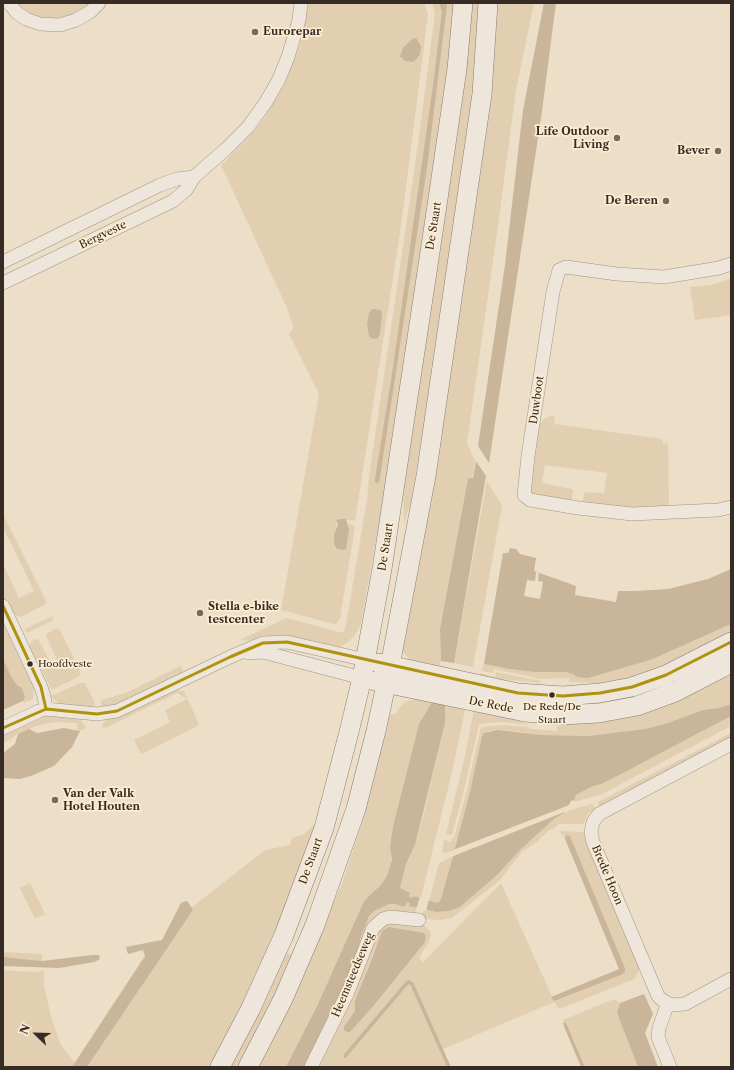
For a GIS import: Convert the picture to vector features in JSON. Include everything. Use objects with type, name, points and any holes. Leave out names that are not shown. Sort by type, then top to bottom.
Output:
[{"type":"main road","name":"De Staart","points":[[220,1067],[251,1008],[284,935],[324,828],[362,678],[382,569],[436,211],[457,70],[463,3]]},
{"type":"main road","points":[[248,1067],[283,999],[315,925],[356,809],[387,684],[426,476],[482,94],[488,3]]},
{"type":"main road","name":"De Rede","points":[[488,696],[518,693],[563,696],[600,693],[632,687],[666,675],[731,642]]},
{"type":"main road","name":"De Rede","points":[[366,660],[390,666],[435,685]]},
{"type":"main road","name":"De Rede","points":[[362,678],[387,684],[435,685],[488,696],[525,712],[562,715],[599,713],[638,706],[675,692],[731,663]]},
{"type":"street","points":[[9,3],[17,13],[26,19],[40,24],[60,25],[76,20],[90,12],[99,3]]},
{"type":"street","name":"Bergveste","points":[[3,283],[173,201],[186,190],[194,177],[222,153],[248,127],[266,102],[279,79],[288,57],[301,3]]},
{"type":"street","name":"Bergveste","points":[[3,262],[160,185],[177,179],[194,177]]},
{"type":"street","name":"Duwboot","points":[[731,264],[719,268],[664,277],[617,274],[566,268],[559,270],[551,300],[528,456],[524,495],[530,500],[578,508],[632,514],[718,510],[731,507]]},
{"type":"street","points":[[3,606],[41,687],[46,710]]},
{"type":"street","points":[[3,728],[39,711],[46,710],[97,714],[113,712],[263,643],[287,642],[366,660]]},
{"type":"street","points":[[230,657],[248,652],[263,652],[362,678]]},
{"type":"street","name":"Brede Hoon","points":[[668,1004],[658,996],[593,842],[591,828],[595,817],[599,814],[731,744]]},
{"type":"street","name":"Heemsteedseweg","points":[[311,1067],[348,992],[373,928],[383,919],[390,917],[419,920]]},
{"type":"street","points":[[670,1067],[658,1037],[659,1028],[668,1004],[685,1004],[731,979]]},
{"type":"shaded area","points":[[14,3],[91,3],[71,16],[56,19],[31,15]]},
{"type":"shaded area","points":[[308,3],[424,3],[428,14],[401,226],[355,521],[342,519],[336,521],[337,528],[349,529],[348,523],[355,527],[340,618],[337,623],[334,624],[281,610],[319,394],[289,334],[293,329],[293,325],[286,306],[221,165],[254,131],[265,117],[284,85],[298,50]]},
{"type":"shaded area","points":[[432,3],[456,3],[450,72],[387,488],[379,523],[361,624],[355,635],[347,643],[339,647],[275,635],[248,641],[240,640],[286,618],[343,633],[346,625],[367,499],[418,145],[435,13]]},
{"type":"shaded area","points":[[439,3],[447,4],[427,168],[380,477],[379,482],[377,483],[375,482],[375,479],[392,374],[434,78],[442,11]]},
{"type":"shaded area","points":[[469,3],[482,3],[470,125],[446,292],[411,502],[404,523],[403,483]]},
{"type":"shaded area","points":[[494,3],[534,3],[516,90],[467,443],[475,461],[472,478],[468,477],[440,629],[441,661],[438,669],[418,664],[410,660],[400,645]]},
{"type":"shaded area","points":[[544,3],[556,3],[542,111],[489,463],[478,446],[505,265],[523,110]]},
{"type":"shaded area","points":[[416,38],[421,46],[420,54],[414,62],[405,61],[400,56],[403,48],[412,39]]},
{"type":"shaded area","points":[[731,279],[731,315],[695,320],[690,287],[710,285]]},
{"type":"shaded area","points":[[372,309],[381,310],[382,314],[380,333],[378,338],[374,339],[369,336],[367,324],[369,313]]},
{"type":"shaded area","points":[[555,416],[554,424],[662,439],[663,444],[668,443],[669,508],[632,508],[583,502],[584,494],[586,492],[604,493],[607,473],[545,465],[542,483],[572,489],[572,499],[570,501],[530,494],[536,428],[544,419]]},
{"type":"shaded area","points":[[476,461],[486,476],[454,663],[441,661],[440,629],[468,478],[473,478]]},
{"type":"shaded area","points":[[487,481],[502,506],[473,667],[454,663]]},
{"type":"shaded area","points":[[3,514],[46,601],[46,604],[21,617],[11,613],[3,596],[3,564],[19,598],[34,591],[3,527]]},
{"type":"shaded area","points":[[346,519],[349,529],[346,549],[343,550],[337,549],[334,544],[334,535],[338,525],[336,520]]},
{"type":"shaded area","points":[[510,548],[516,549],[520,554],[536,558],[534,571],[576,586],[575,595],[616,602],[618,591],[668,589],[708,579],[731,569],[731,624],[653,659],[588,678],[577,677],[573,674],[565,672],[534,672],[484,664],[503,553],[508,553]]},
{"type":"shaded area","points":[[52,616],[54,620],[27,633],[25,629]]},
{"type":"shaded area","points":[[3,622],[34,687],[33,699],[24,703],[23,701],[25,697],[22,688],[18,686],[12,678],[3,659]]},
{"type":"shaded area","points":[[731,624],[731,635],[664,669],[613,684],[569,682],[569,678],[541,679],[494,669],[493,673],[482,671],[484,664],[534,672],[565,672],[573,674],[577,677],[653,659]]},
{"type":"shaded area","points":[[57,628],[60,630],[81,673],[78,677],[52,690],[29,646],[33,640],[38,639],[51,663],[57,660],[46,636],[47,633]]},
{"type":"shaded area","points":[[3,659],[12,678],[18,686],[22,688],[25,697],[23,701],[3,710]]},
{"type":"shaded area","points":[[181,666],[183,671],[181,674],[115,705],[102,707],[101,700],[126,693]]},
{"type":"shaded area","points":[[731,669],[731,704],[719,708],[703,710],[668,723],[645,729],[588,736],[542,735],[506,730],[488,731],[482,736],[470,792],[455,850],[446,853],[442,852],[444,840],[451,842],[452,838],[454,838],[467,790],[481,727],[503,725],[557,731],[557,726],[592,721]]},
{"type":"shaded area","points":[[496,672],[541,681],[541,683],[480,677],[480,673],[495,677]]},
{"type":"shaded area","points":[[80,683],[85,683],[94,701],[95,707],[64,705],[55,701],[51,696]]},
{"type":"shaded area","points":[[176,690],[184,691],[199,724],[196,727],[141,754],[134,740],[170,722],[165,710],[187,699],[177,693],[108,727],[102,728],[103,723],[107,719]]},
{"type":"shaded area","points":[[417,698],[432,702],[419,724],[393,826],[390,846],[392,860],[387,876],[381,885],[364,901],[318,1004],[286,1067],[254,1067],[341,886],[366,811],[390,714],[396,714],[405,702]]},
{"type":"shaded area","points":[[432,702],[445,705],[445,723],[415,845],[406,864],[400,888],[410,893],[409,897],[412,898],[413,896],[438,903],[441,899],[453,856],[470,792],[482,736],[484,733],[498,730],[542,735],[588,736],[645,729],[668,723],[703,710],[719,708],[731,704],[731,716],[619,775],[576,795],[564,813],[555,818],[521,849],[497,875],[460,907],[449,911],[436,912],[409,906],[410,903],[407,902],[405,907],[389,904],[374,911],[369,916],[358,950],[345,982],[304,1067],[286,1067],[318,1004],[364,901],[381,885],[387,876],[392,860],[390,846],[393,826],[419,724]]},
{"type":"shaded area","points":[[445,705],[465,710],[452,772],[421,897],[419,898],[413,896],[412,899],[409,897],[410,893],[400,888],[406,864],[415,845],[423,817],[445,723]]},
{"type":"shaded area","points":[[474,710],[490,711],[530,725],[503,722],[479,724],[452,835],[446,834],[465,756]]},
{"type":"shaded area","points":[[46,716],[76,718],[81,720],[86,728],[80,731],[77,729],[77,723],[57,722],[45,724],[36,726],[18,734],[3,744],[3,735]]},
{"type":"shaded area","points":[[731,716],[731,726],[602,794],[574,802],[576,795],[591,787],[601,784]]},
{"type":"shaded area","points":[[64,728],[80,731],[72,747],[54,766],[20,779],[3,778],[3,753],[15,744],[18,734],[29,729],[37,733]]},
{"type":"shaded area","points":[[731,733],[731,738],[598,807],[598,802]]},
{"type":"shaded area","points":[[592,804],[596,809],[589,813],[583,824],[558,824],[556,827],[548,831],[538,841],[522,852],[499,881],[452,918],[440,920],[425,919],[422,915],[424,910],[436,912],[449,911],[460,907],[497,875],[521,849],[555,817],[576,808]]},
{"type":"shaded area","points":[[315,824],[276,939],[211,1067],[87,1067],[193,910],[192,907],[265,850],[290,845],[292,838],[304,834]]},
{"type":"shaded area","points":[[559,831],[584,832],[640,968],[635,979],[559,1009],[554,1002],[441,1050],[449,1067],[320,1066],[318,1062],[373,938],[386,923],[397,921],[425,926],[429,930],[431,935],[429,942],[419,958],[423,962],[501,883],[554,1001],[625,972],[625,968],[570,836],[565,837],[565,839]]},
{"type":"shaded area","points":[[566,835],[570,836],[625,968],[625,972],[621,975],[554,1001],[551,997],[619,969],[565,839]]},
{"type":"shaded area","points":[[453,856],[441,899],[438,903],[429,901],[439,863]]},
{"type":"shaded area","points":[[30,883],[45,914],[35,919],[20,888]]},
{"type":"shaded area","points":[[186,901],[193,910],[87,1067],[72,1067],[145,956],[143,950],[128,954],[126,947],[162,940],[181,903]]},
{"type":"shaded area","points":[[407,902],[411,903],[410,906],[417,907],[415,914],[380,916],[308,1067],[304,1067],[326,1024],[358,950],[369,916],[374,911],[389,904],[405,907]]},
{"type":"shaded area","points":[[389,927],[424,933],[426,936],[425,942],[374,1005],[350,1032],[347,1032],[344,1030],[344,1027],[355,1011],[355,1001],[382,931]]},
{"type":"shaded area","points":[[283,951],[294,956],[240,1067],[225,1067]]},
{"type":"shaded area","points":[[3,952],[42,954],[42,961],[3,957]]},
{"type":"shaded area","points":[[99,955],[100,959],[94,962],[59,968],[3,966],[3,957],[42,961]]},
{"type":"shaded area","points":[[3,970],[34,972],[44,971],[44,987],[52,1020],[61,1045],[75,1063],[72,1067],[3,1067]]},
{"type":"shaded area","points":[[644,994],[653,1014],[645,1033],[658,1067],[638,1067],[617,1013],[620,1003]]},
{"type":"shaded area","points":[[614,999],[620,1003],[617,1013],[638,1067],[585,1067],[566,1023],[563,1020]]},
{"type":"shaded area","points":[[564,1022],[566,1023],[585,1067],[581,1067],[563,1024]]},
{"type":"pier","points":[[536,572],[539,573],[538,581],[543,582],[540,599],[524,596],[527,580],[535,581]]},
{"type":"pier","points":[[572,804],[567,811],[451,857],[453,850]]},
{"type":"pier","points":[[420,897],[429,899],[426,911],[416,909]]},
{"type":"waterway","points":[[345,1056],[409,982],[412,984],[449,1067]]},
{"type":"transit line","points":[[3,606],[41,687],[46,709]]},
{"type":"transit line","points":[[3,728],[46,709],[97,714],[117,711],[230,657],[263,643],[287,642],[518,693],[563,696],[600,693],[632,687],[666,675],[731,642]]},
{"type":"place","name":"Eurorepar","points":[[255,32]]},
{"type":"place","name":"Life Outdoor Living","points":[[617,138]]},
{"type":"place","name":"Bever","points":[[718,151]]},
{"type":"place","name":"De Beren","points":[[666,201]]},
{"type":"place","name":"Stella e-bike testcenter","points":[[200,613]]},
{"type":"place","name":"Hoofdveste","points":[[30,664]]},
{"type":"place","name":"De Rede/De Staart","points":[[552,695]]},
{"type":"place","name":"Van der Valk Hotel Houten","points":[[55,800]]}]
